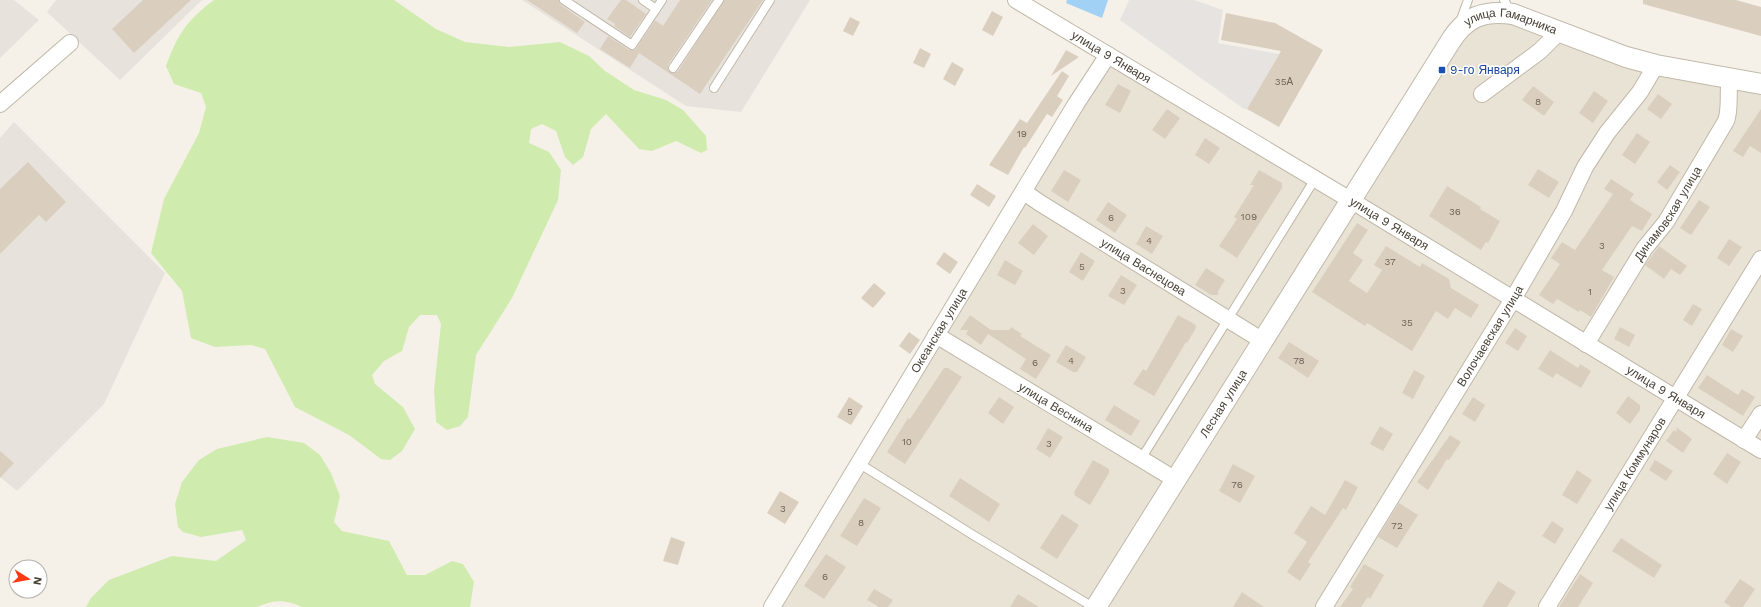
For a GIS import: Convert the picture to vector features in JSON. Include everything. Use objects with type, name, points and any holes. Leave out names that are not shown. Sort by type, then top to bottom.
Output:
[{"type":"street","name":"улица 9 Января","points":[[1016,0],[1351,200],[1761,450]]},
{"type":"street","name":"улица Гамарника","points":[[1351,200],[1456,32],[1467,21],[1481,14],[1497,12],[1508,7],[1560,32],[1626,56],[1656,65],[1761,84]]},
{"type":"street","points":[[1482,94],[1540,51],[1560,32]]},
{"type":"street","points":[[0,104],[70,43]]},
{"type":"street","name":"Океанская улица","points":[[772,607],[860,464],[936,335],[1076,104],[1108,55]]},
{"type":"street","name":"Волочаевская улица","points":[[1324,607],[1512,299],[1564,211],[1585,167],[1607,133],[1640,92],[1656,65]]},
{"type":"street","name":"Динамовская улица","points":[[1586,344],[1644,249],[1666,222],[1726,121],[1729,112],[1728,91],[1730,79]]},
{"type":"street","name":"улица Васнецова","points":[[1024,192],[1263,341]]},
{"type":"street","name":"Лесная улица","points":[[1095,607],[1351,200]]},
{"type":"street","name":"улица Коммунаров","points":[[1547,607],[1761,259]]},
{"type":"street","name":"улица Веснина","points":[[936,335],[1176,480]]},
{"type":"street","points":[[1744,440],[1761,414]]},
{"type":"lane","points":[[564,0],[632,45],[662,0]]},
{"type":"lane","points":[[643,0],[656,9]]},
{"type":"lane","points":[[673,68],[719,0]]},
{"type":"lane","points":[[714,88],[770,0]]},
{"type":"lane","points":[[1456,32],[1467,7],[1468,0]]},
{"type":"lane","points":[[1141,459],[1315,179]]},
{"type":"lane","points":[[860,464],[973,535],[1095,607]]},
{"type":"shaded area","points":[[0,0],[14,0],[39,20],[0,58]]},
{"type":"shaded area","points":[[56,0],[202,0],[120,80],[47,12]]},
{"type":"shaded area","points":[[522,0],[810,0],[741,112],[686,106]]},
{"type":"shaded area","points":[[1129,0],[1194,0],[1223,10],[1218,43],[1279,54],[1247,109],[1244,109],[1120,20]]},
{"type":"shaded area","points":[[1481,14],[1626,57],[1761,84],[1761,607],[772,607],[1108,55],[1351,200]]},
{"type":"shaded area","points":[[14,122],[165,273],[104,404],[17,491],[0,477],[0,138]]},
{"type":"green space","points":[[214,0],[394,0],[436,29],[465,42],[509,47],[560,42],[589,56],[605,71],[634,90],[666,100],[683,110],[706,136],[707,150],[701,153],[676,141],[652,151],[639,149],[606,114],[591,129],[583,157],[573,165],[565,157],[556,131],[542,124],[531,129],[529,143],[549,152],[561,170],[558,200],[512,298],[476,355],[468,417],[460,426],[447,430],[436,422],[434,390],[441,324],[437,315],[420,315],[409,327],[402,351],[384,361],[372,375],[375,384],[403,407],[415,429],[402,451],[390,460],[381,459],[349,435],[295,407],[265,349],[251,345],[215,347],[191,338],[182,291],[151,253],[164,199],[199,133],[206,107],[201,93],[174,84],[166,66],[184,29],[196,15]]},
{"type":"green space","points":[[267,437],[304,443],[320,455],[331,473],[340,496],[334,522],[342,531],[389,541],[407,575],[425,575],[452,561],[463,564],[474,582],[470,607],[302,607],[279,601],[257,607],[86,607],[91,598],[109,580],[172,556],[216,561],[246,540],[242,530],[201,537],[183,532],[178,527],[175,504],[182,482],[199,460],[217,449]]},
{"type":"water","points":[[1067,0],[1108,0],[1102,18],[1066,3]]},
{"type":"building","points":[[143,0],[191,0],[134,53],[112,29]]},
{"type":"building","points":[[527,0],[559,0],[561,5],[585,22],[577,33]]},
{"type":"building","points":[[621,0],[626,0],[646,14],[630,37],[607,19]]},
{"type":"building","points":[[680,0],[712,0],[668,65],[668,70],[672,73],[678,71],[724,0],[763,0],[700,94],[639,53],[630,68],[600,49],[608,36],[629,50],[635,50],[655,20],[663,26]]},
{"type":"building","points":[[1643,0],[1736,0],[1761,7],[1761,36],[1643,4]]},
{"type":"building","points":[[992,11],[1003,17],[993,36],[982,30]]},
{"type":"building","points":[[1226,13],[1275,23],[1323,50],[1279,127],[1247,109],[1281,51],[1221,40]]},
{"type":"building","points":[[850,17],[860,22],[853,36],[843,31]]},
{"type":"building","points":[[920,48],[931,54],[924,68],[913,63]]},
{"type":"building","points":[[1066,50],[1079,57],[1051,76]]},
{"type":"building","points":[[952,62],[964,69],[955,86],[943,79]]},
{"type":"building","points":[[1062,71],[1069,76],[1057,96],[1063,100],[1052,117],[1047,114],[1025,148],[1024,147],[1008,175],[989,165],[1020,119],[1027,123]]},
{"type":"building","points":[[1118,84],[1131,91],[1120,113],[1105,105]]},
{"type":"building","points":[[1533,86],[1554,102],[1544,116],[1522,100]]},
{"type":"building","points":[[1594,91],[1608,101],[1593,123],[1579,113]]},
{"type":"building","points":[[1658,94],[1672,104],[1661,119],[1647,109]]},
{"type":"building","points":[[1167,109],[1180,118],[1165,139],[1152,130]]},
{"type":"building","points":[[1761,109],[1761,153],[1750,146],[1743,157],[1733,151]]},
{"type":"building","points":[[1637,133],[1650,142],[1635,164],[1622,155]]},
{"type":"building","points":[[1205,138],[1220,148],[1209,164],[1195,155]]},
{"type":"building","points":[[28,162],[66,202],[46,222],[39,215],[0,254],[0,189]]},
{"type":"building","points":[[1670,165],[1680,172],[1667,190],[1657,182]]},
{"type":"building","points":[[1538,169],[1559,182],[1549,198],[1528,185]]},
{"type":"building","points":[[1064,170],[1081,180],[1068,202],[1051,191]]},
{"type":"building","points":[[1259,170],[1282,183],[1282,188],[1237,258],[1219,246],[1237,219],[1234,217],[1254,185],[1250,185]]},
{"type":"building","points":[[1611,179],[1634,194],[1630,200],[1652,214],[1642,231],[1632,226],[1602,270],[1614,277],[1591,317],[1557,299],[1553,304],[1539,295],[1560,264],[1551,258],[1562,242],[1575,250],[1613,194],[1604,189]]},
{"type":"building","points":[[977,184],[996,196],[989,207],[970,195]]},
{"type":"building","points":[[1447,186],[1481,207],[1480,209],[1500,221],[1488,243],[1486,242],[1481,250],[1429,216]]},
{"type":"building","points":[[1699,200],[1710,207],[1691,235],[1680,228]]},
{"type":"building","points":[[1108,202],[1127,215],[1115,233],[1096,220]]},
{"type":"building","points":[[1357,223],[1368,230],[1353,253],[1363,260],[1349,281],[1367,293],[1382,270],[1374,265],[1386,246],[1420,267],[1422,263],[1449,279],[1451,288],[1479,305],[1471,318],[1455,308],[1448,319],[1436,311],[1412,351],[1367,323],[1365,326],[1312,292]]},
{"type":"building","points":[[1033,224],[1048,236],[1034,255],[1018,243]]},
{"type":"building","points":[[1146,226],[1163,236],[1152,254],[1136,244]]},
{"type":"building","points":[[1729,239],[1742,247],[1729,266],[1717,258]]},
{"type":"building","points":[[1659,246],[1687,266],[1680,275],[1671,269],[1664,279],[1645,265]]},
{"type":"building","points":[[944,252],[958,262],[950,274],[936,264]]},
{"type":"building","points":[[1081,252],[1095,261],[1083,281],[1069,272]]},
{"type":"building","points":[[1005,260],[1023,271],[1015,285],[997,275]]},
{"type":"building","points":[[1206,268],[1225,280],[1218,291],[1218,295],[1211,295],[1195,285]]},
{"type":"building","points":[[1121,275],[1137,285],[1124,305],[1108,296]]},
{"type":"building","points":[[874,283],[886,293],[873,308],[861,298]]},
{"type":"building","points":[[1693,304],[1702,309],[1692,326],[1683,320]]},
{"type":"building","points":[[970,315],[991,330],[1009,330],[1011,327],[1022,334],[1020,336],[1051,355],[1036,379],[1020,369],[1026,359],[988,334],[981,345],[966,334],[968,330],[960,330]]},
{"type":"building","points":[[1178,315],[1196,325],[1195,327],[1197,326],[1154,396],[1133,384],[1143,369],[1146,371]]},
{"type":"building","points":[[1620,327],[1635,335],[1629,347],[1614,339]]},
{"type":"building","points":[[1515,328],[1527,336],[1518,351],[1505,343]]},
{"type":"building","points":[[1731,329],[1743,336],[1733,352],[1722,345]]},
{"type":"building","points":[[909,332],[920,340],[910,354],[899,346]]},
{"type":"building","points":[[1289,342],[1319,361],[1308,378],[1278,358]]},
{"type":"building","points":[[1066,345],[1086,357],[1077,372],[1073,372],[1056,362]]},
{"type":"building","points":[[1550,350],[1578,368],[1580,364],[1591,371],[1581,388],[1556,373],[1553,378],[1538,369]]},
{"type":"building","points":[[944,368],[948,368],[962,377],[905,464],[887,452],[908,418],[910,419]]},
{"type":"building","points":[[1414,370],[1425,376],[1413,399],[1402,393]]},
{"type":"building","points":[[1707,375],[1738,395],[1742,389],[1755,397],[1743,416],[1698,388]]},
{"type":"building","points":[[1628,396],[1640,405],[1640,410],[1630,424],[1616,413]]},
{"type":"building","points":[[849,397],[863,406],[851,425],[837,417]]},
{"type":"building","points":[[999,397],[1014,407],[1003,424],[988,413]]},
{"type":"building","points":[[1473,397],[1485,405],[1475,422],[1462,414]]},
{"type":"building","points":[[1114,405],[1140,421],[1131,436],[1105,420]]},
{"type":"building","points":[[1380,426],[1393,434],[1383,451],[1370,444]]},
{"type":"building","points":[[1676,427],[1692,439],[1683,453],[1666,441],[1674,430],[1677,432]]},
{"type":"building","points":[[1048,428],[1063,437],[1050,458],[1036,449]]},
{"type":"building","points":[[1450,435],[1461,442],[1449,460],[1447,459],[1428,490],[1417,482]]},
{"type":"building","points":[[0,451],[14,463],[0,478]]},
{"type":"building","points":[[1727,453],[1741,462],[1727,484],[1713,474]]},
{"type":"building","points":[[1093,460],[1109,469],[1109,473],[1090,505],[1074,495],[1076,492],[1073,494]]},
{"type":"building","points":[[1655,460],[1673,471],[1666,481],[1649,470]]},
{"type":"building","points":[[1233,464],[1255,476],[1240,503],[1219,491]]},
{"type":"building","points":[[1577,470],[1592,480],[1577,504],[1562,495]]},
{"type":"building","points":[[960,478],[1000,504],[989,522],[949,496]]},
{"type":"building","points":[[1345,480],[1358,487],[1346,510],[1343,508],[1308,562],[1311,564],[1300,581],[1287,572],[1307,542],[1294,533],[1311,506],[1325,515]]},
{"type":"building","points":[[780,491],[799,502],[785,524],[767,513]]},
{"type":"building","points":[[864,498],[881,508],[857,546],[840,536]]},
{"type":"building","points":[[1399,503],[1418,515],[1397,548],[1378,537]]},
{"type":"building","points":[[1062,514],[1079,525],[1057,559],[1040,548]]},
{"type":"building","points":[[1552,521],[1564,529],[1555,544],[1542,536]]},
{"type":"building","points":[[671,537],[685,542],[678,565],[663,561]]},
{"type":"building","points":[[1621,538],[1662,565],[1654,578],[1612,551]]},
{"type":"building","points":[[826,554],[846,567],[824,599],[804,586]]},
{"type":"building","points":[[1364,564],[1384,575],[1370,599],[1368,597],[1361,607],[1340,607],[1353,589],[1350,587]]},
{"type":"building","points":[[1580,574],[1593,583],[1578,607],[1559,607]]},
{"type":"building","points":[[1740,579],[1755,589],[1743,607],[1731,607],[1724,602]]},
{"type":"building","points":[[1498,581],[1516,592],[1507,607],[1482,607]]},
{"type":"building","points":[[874,589],[893,600],[888,607],[879,607],[867,600]]},
{"type":"building","points":[[1242,592],[1264,607],[1233,607]]},
{"type":"building","points":[[1018,594],[1039,607],[1010,607]]},
{"type":"place","name":"9-го Января","points":[[1442,70]]}]
